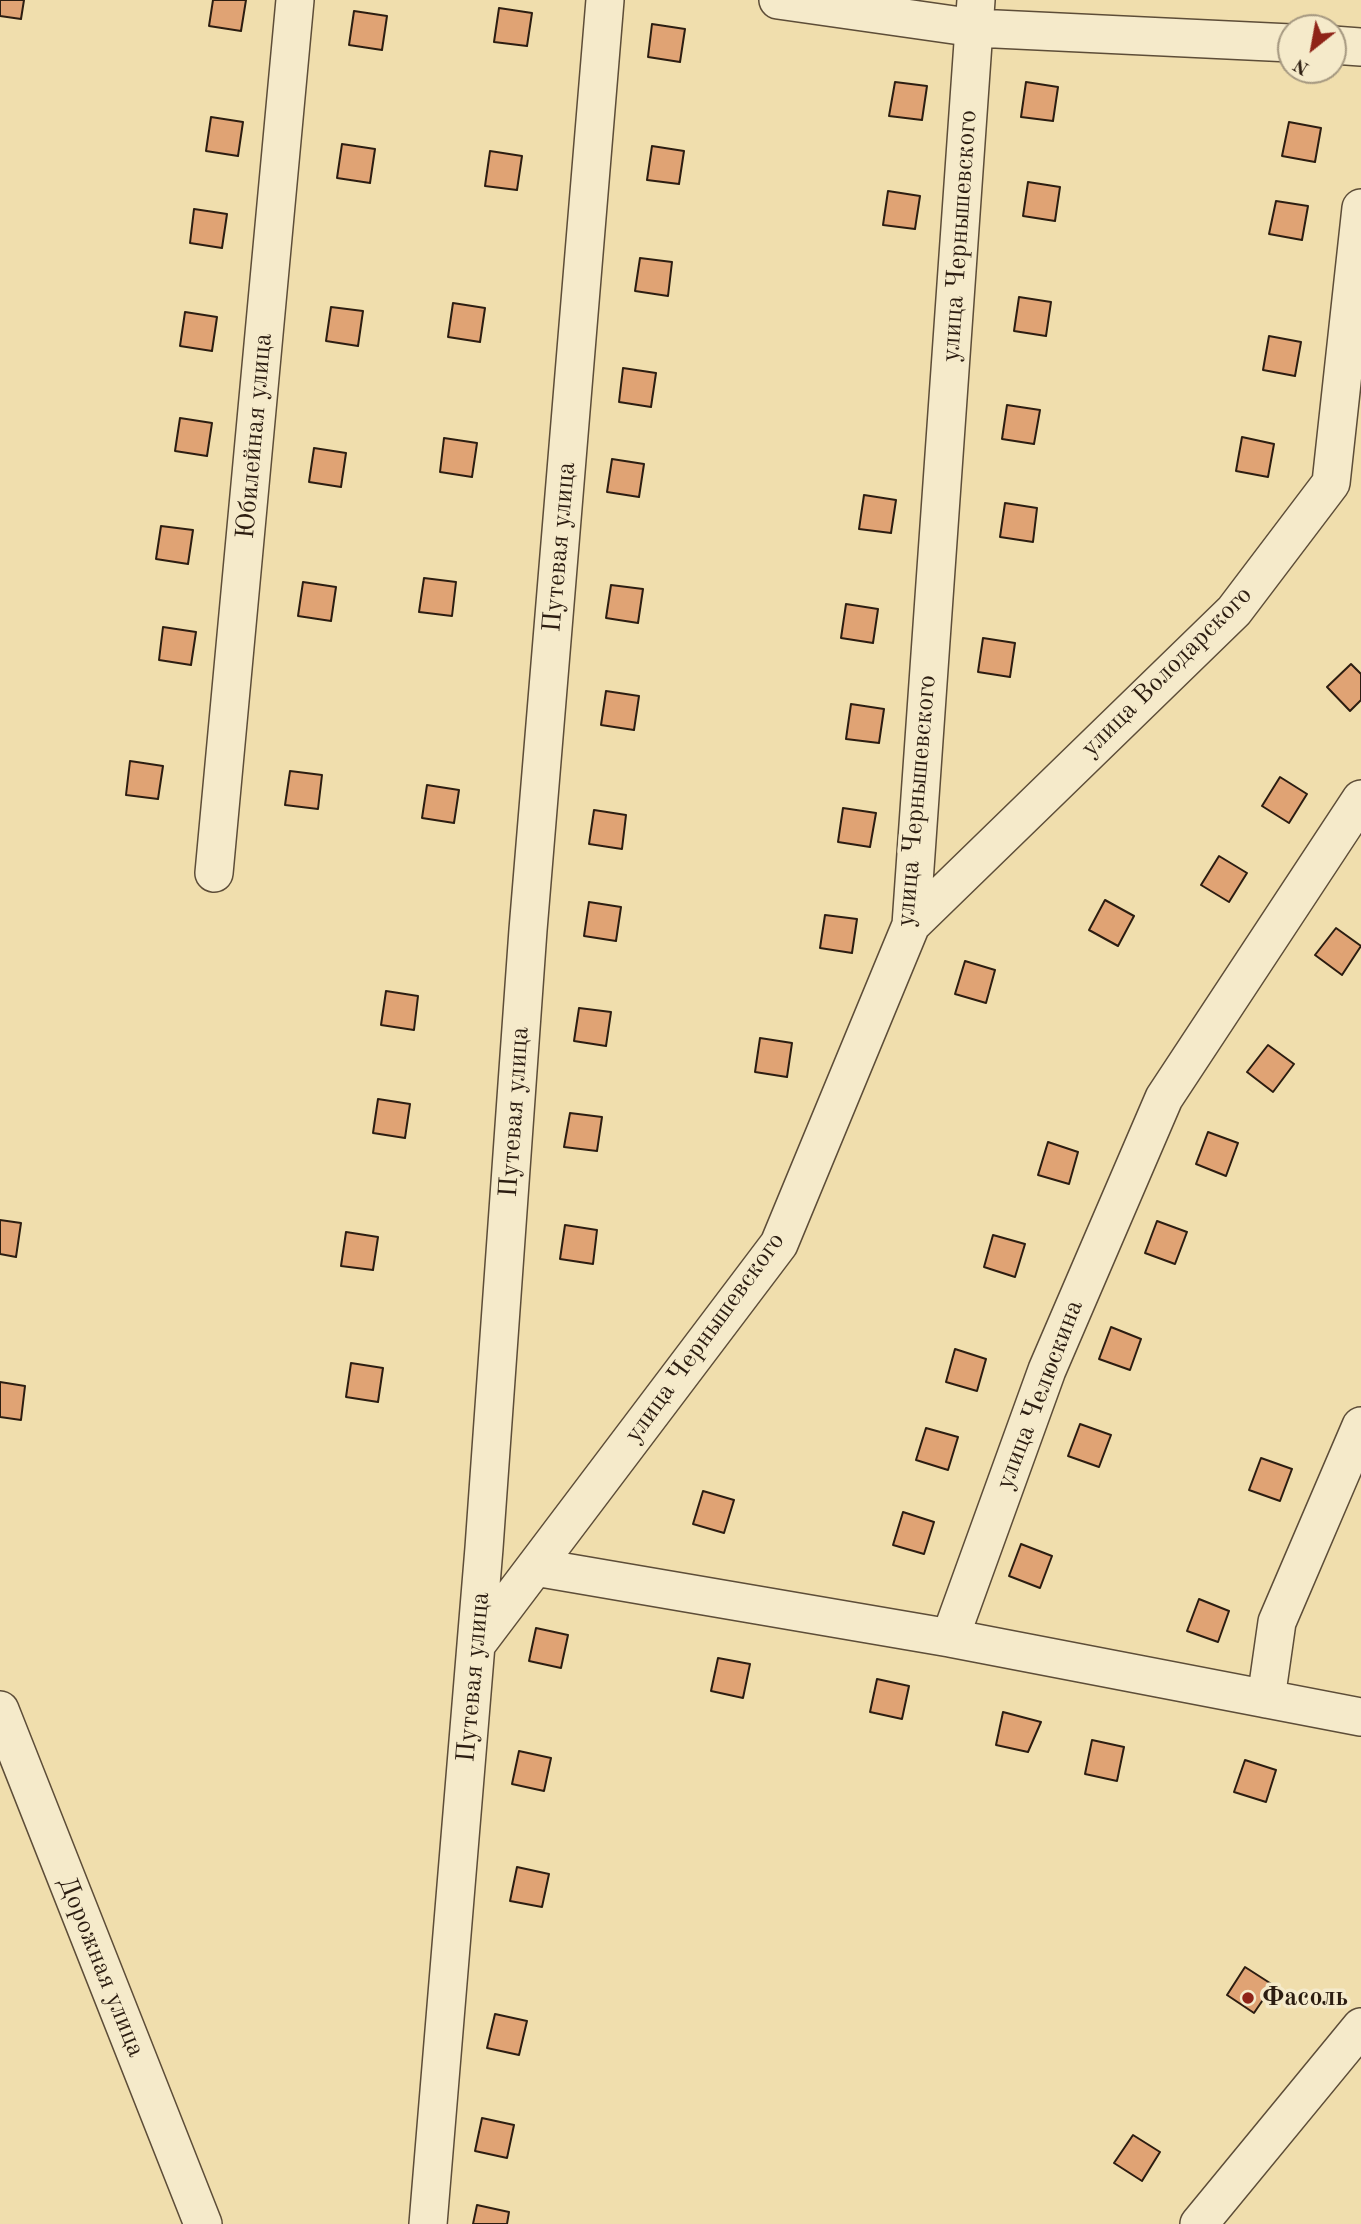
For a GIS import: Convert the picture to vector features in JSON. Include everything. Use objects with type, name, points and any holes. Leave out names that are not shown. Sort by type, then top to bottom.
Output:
[{"type":"street","name":"Юбилейная улица","points":[[214,873],[295,0]]},
{"type":"street","name":"Путевая улица","points":[[428,2224],[476,1645],[529,916],[605,0]]},
{"type":"street","points":[[778,0],[975,14],[1277,42]]},
{"type":"street","name":"улица Чернышевского","points":[[476,1645],[779,1244],[911,925],[975,14]]},
{"type":"street","name":"улица Володарского","points":[[911,925],[1234,611],[1331,483],[1361,208]]},
{"type":"street","name":"улица Челюскина","points":[[950,1638],[1046,1370],[1164,1098],[1361,799]]},
{"type":"street","points":[[1266,1699],[1277,1622],[1361,1426]]},
{"type":"street","points":[[535,1567],[950,1638],[1361,1717]]},
{"type":"street","name":"Дорожная улица","points":[[0,1710],[203,2224]]},
{"type":"street","points":[[1199,2224],[1361,2027]]},
{"type":"building","points":[[0,0],[24,0],[21,19],[0,16]]},
{"type":"building","points":[[213,0],[246,0],[241,31],[209,26]]},
{"type":"building","points":[[499,8],[532,13],[527,46],[494,42]]},
{"type":"building","points":[[354,11],[387,16],[382,50],[349,45]]},
{"type":"building","points":[[652,24],[685,29],[680,62],[648,57]]},
{"type":"building","points":[[895,82],[927,86],[922,120],[889,116]]},
{"type":"building","points":[[1026,82],[1058,87],[1053,121],[1021,117]]},
{"type":"building","points":[[211,117],[243,122],[238,156],[206,151]]},
{"type":"building","points":[[1289,122],[1321,128],[1315,162],[1282,156]]},
{"type":"building","points":[[342,144],[375,149],[370,183],[337,178]]},
{"type":"building","points":[[652,146],[684,151],[679,184],[647,180]]},
{"type":"building","points":[[490,151],[522,156],[517,190],[485,186]]},
{"type":"building","points":[[1028,182],[1060,187],[1055,221],[1023,216]]},
{"type":"building","points":[[888,191],[920,196],[915,229],[883,225]]},
{"type":"building","points":[[1276,201],[1308,206],[1302,240],[1269,234]]},
{"type":"building","points":[[194,209],[227,214],[222,248],[190,243]]},
{"type":"building","points":[[640,258],[672,262],[668,296],[635,291]]},
{"type":"building","points":[[1019,297],[1051,302],[1046,336],[1014,331]]},
{"type":"building","points":[[453,303],[485,308],[480,342],[448,337]]},
{"type":"building","points":[[331,307],[363,311],[358,346],[326,341]]},
{"type":"building","points":[[185,312],[217,317],[212,351],[180,346]]},
{"type":"building","points":[[1269,336],[1301,342],[1295,376],[1263,370]]},
{"type":"building","points":[[623,368],[656,373],[651,407],[619,402]]},
{"type":"building","points":[[1007,405],[1040,410],[1034,444],[1002,439]]},
{"type":"building","points":[[180,418],[212,423],[207,456],[175,451]]},
{"type":"building","points":[[1242,437],[1274,444],[1268,477],[1236,471]]},
{"type":"building","points":[[444,438],[477,443],[472,477],[440,472]]},
{"type":"building","points":[[314,448],[346,453],[341,487],[309,482]]},
{"type":"building","points":[[612,459],[644,464],[639,497],[607,492]]},
{"type":"building","points":[[864,495],[896,500],[891,533],[859,529]]},
{"type":"building","points":[[1005,503],[1037,508],[1033,542],[1000,537]]},
{"type":"building","points":[[161,526],[193,530],[188,564],[156,559]]},
{"type":"building","points":[[424,578],[456,582],[452,616],[419,612]]},
{"type":"building","points":[[303,582],[336,587],[331,621],[298,616]]},
{"type":"building","points":[[611,585],[643,589],[638,623],[606,618]]},
{"type":"building","points":[[846,604],[878,609],[873,643],[841,638]]},
{"type":"building","points":[[163,627],[196,632],[191,665],[159,660]]},
{"type":"building","points":[[983,638],[1015,643],[1010,677],[978,672]]},
{"type":"building","points":[[1351,664],[1361,674],[1361,700],[1350,711],[1327,687]]},
{"type":"building","points":[[606,691],[639,696],[634,730],[601,725]]},
{"type":"building","points":[[851,704],[884,709],[879,743],[846,739]]},
{"type":"building","points":[[130,761],[163,766],[158,799],[126,795]]},
{"type":"building","points":[[290,771],[322,775],[318,809],[285,805]]},
{"type":"building","points":[[1280,777],[1307,794],[1289,823],[1262,806]]},
{"type":"building","points":[[427,785],[459,790],[454,823],[422,818]]},
{"type":"building","points":[[843,808],[876,813],[870,847],[838,842]]},
{"type":"building","points":[[594,810],[626,815],[622,849],[589,844]]},
{"type":"building","points":[[1219,856],[1247,873],[1229,902],[1201,885]]},
{"type":"building","points":[[1105,900],[1134,916],[1118,946],[1089,930]]},
{"type":"building","points":[[589,902],[621,907],[616,941],[584,936]]},
{"type":"building","points":[[825,915],[857,919],[852,953],[820,948]]},
{"type":"building","points":[[1336,928],[1361,946],[1342,975],[1315,955]]},
{"type":"building","points":[[965,961],[995,970],[986,1003],[955,994]]},
{"type":"building","points":[[386,991],[418,996],[414,1030],[381,1025]]},
{"type":"building","points":[[579,1008],[611,1012],[606,1046],[574,1041]]},
{"type":"building","points":[[760,1038],[792,1043],[787,1077],[755,1072]]},
{"type":"building","points":[[1268,1045],[1294,1064],[1273,1092],[1247,1072]]},
{"type":"building","points":[[378,1099],[410,1104],[405,1138],[373,1133]]},
{"type":"building","points":[[570,1113],[602,1117],[597,1151],[564,1147]]},
{"type":"building","points":[[1208,1132],[1238,1143],[1226,1176],[1196,1164]]},
{"type":"building","points":[[1048,1142],[1078,1152],[1069,1184],[1038,1175]]},
{"type":"building","points":[[0,1220],[21,1223],[16,1257],[0,1254]]},
{"type":"building","points":[[1157,1221],[1187,1232],[1175,1264],[1145,1253]]},
{"type":"building","points":[[565,1225],[597,1230],[593,1264],[560,1259]]},
{"type":"building","points":[[346,1232],[378,1237],[373,1270],[341,1266]]},
{"type":"building","points":[[993,1235],[1025,1244],[1015,1277],[984,1267]]},
{"type":"building","points":[[1111,1327],[1141,1339],[1130,1370],[1099,1359]]},
{"type":"building","points":[[955,1349],[986,1359],[977,1391],[946,1382]]},
{"type":"building","points":[[351,1363],[383,1368],[378,1402],[346,1397]]},
{"type":"building","points":[[0,1382],[25,1386],[21,1420],[0,1417]]},
{"type":"building","points":[[1080,1424],[1111,1435],[1099,1467],[1068,1456]]},
{"type":"building","points":[[926,1428],[958,1437],[948,1470],[916,1460]]},
{"type":"building","points":[[1261,1458],[1292,1469],[1280,1501],[1249,1490]]},
{"type":"building","points":[[703,1491],[734,1500],[724,1533],[693,1524]]},
{"type":"building","points":[[903,1512],[934,1522],[924,1554],[893,1545]]},
{"type":"building","points":[[1021,1544],[1052,1556],[1040,1588],[1009,1576]]},
{"type":"building","points":[[1199,1599],[1229,1611],[1218,1642],[1187,1631]]},
{"type":"building","points":[[536,1628],[568,1635],[561,1668],[529,1661]]},
{"type":"building","points":[[718,1658],[750,1664],[743,1698],[711,1691]]},
{"type":"building","points":[[877,1679],[909,1686],[902,1719],[870,1712]]},
{"type":"building","points":[[1003,1712],[1041,1722],[1028,1752],[996,1745]]},
{"type":"building","points":[[1092,1740],[1124,1747],[1117,1781],[1085,1774]]},
{"type":"building","points":[[519,1751],[551,1758],[544,1791],[512,1784]]},
{"type":"building","points":[[1245,1760],[1276,1770],[1266,1802],[1234,1792]]},
{"type":"building","points":[[517,1867],[549,1874],[542,1907],[510,1901]]},
{"type":"building","points":[[1245,1967],[1273,1985],[1254,2013],[1227,1995]]},
{"type":"building","points":[[495,2014],[527,2021],[519,2055],[487,2048]]},
{"type":"building","points":[[482,2118],[514,2125],[507,2158],[475,2151]]},
{"type":"building","points":[[1133,2135],[1160,2152],[1142,2181],[1114,2163]]},
{"type":"building","points":[[477,2205],[509,2212],[507,2224],[473,2224]]},
{"type":"place","name":"Фасоль","points":[[1248,1998]]}]
